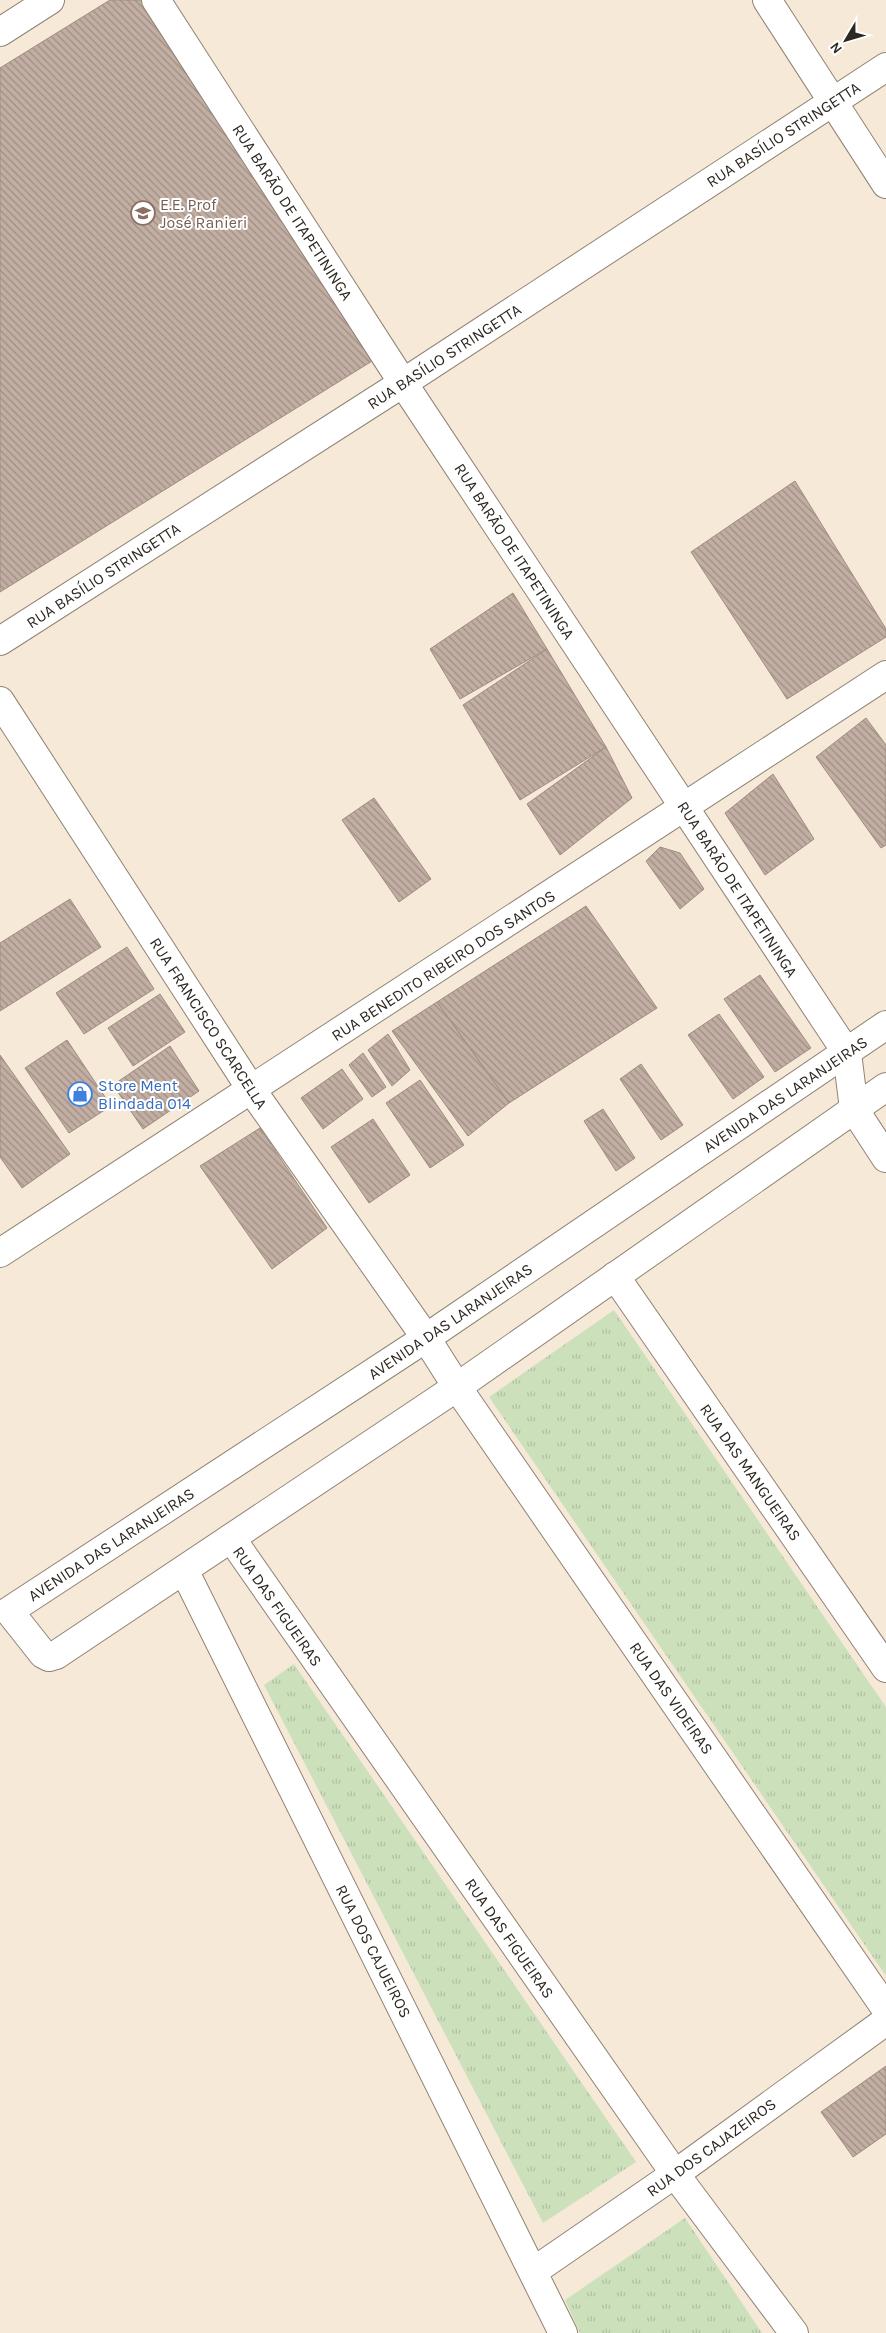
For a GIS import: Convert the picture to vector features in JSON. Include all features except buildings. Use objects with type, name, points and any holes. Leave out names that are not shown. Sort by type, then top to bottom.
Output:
[{"type":"street","points":[[0,32],[50,0]]},
{"type":"street","name":"RUA BARÃO DE ITAPETININGA","points":[[156,0],[403,382],[846,1053],[854,1109]]},
{"type":"street","points":[[766,0],[886,184]]},
{"type":"street","name":"RUA BASÍLIO STRINGETTA","points":[[0,641],[403,382],[886,67]]},
{"type":"street","name":"RUA BENEDITO RIBEIRO DOS SANTOS","points":[[0,1253],[886,676]]},
{"type":"street","name":"RUA FRANCISCO SCARCELLA","points":[[0,701],[251,1089],[426,1338],[457,1387]]},
{"type":"street","name":"AVENIDA DAS LARANJEIRAS","points":[[4,1605],[426,1338],[886,1025]]},
{"type":"street","points":[[4,1605],[43,1654],[49,1657],[56,1655],[457,1387],[886,1087]]},
{"type":"street","points":[[854,1109],[886,1158]]},
{"type":"street","name":"RUA DAS MANGUEIRAS","points":[[615,1276],[886,1668]]},
{"type":"street","name":"RUA DAS VIDEIRAS","points":[[457,1387],[886,2009]]},
{"type":"street","name":"RUA DAS FIGUEIRAS","points":[[231,1538],[675,2174],[794,2333]]},
{"type":"street","name":"RUA DOS CAJUEIROS","points":[[184,1570],[534,2271],[563,2333]]},
{"type":"street","name":"RUA DOS CAJAZEIROS","points":[[534,2271],[675,2174],[886,2021]]},
{"type":"green space","points":[[614,1310],[886,1707],[886,1976],[489,1397]]},
{"type":"green space","points":[[294,1664],[636,2162],[543,2223],[264,1685]]},
{"type":"green space","points":[[685,2218],[762,2333],[580,2333],[565,2300]]},
{"type":"place","name":"E.E. Prof José Ranieri","points":[[143,213]]},
{"type":"place","name":"Store Ment Blindada 014","points":[[80,1094]]}]
